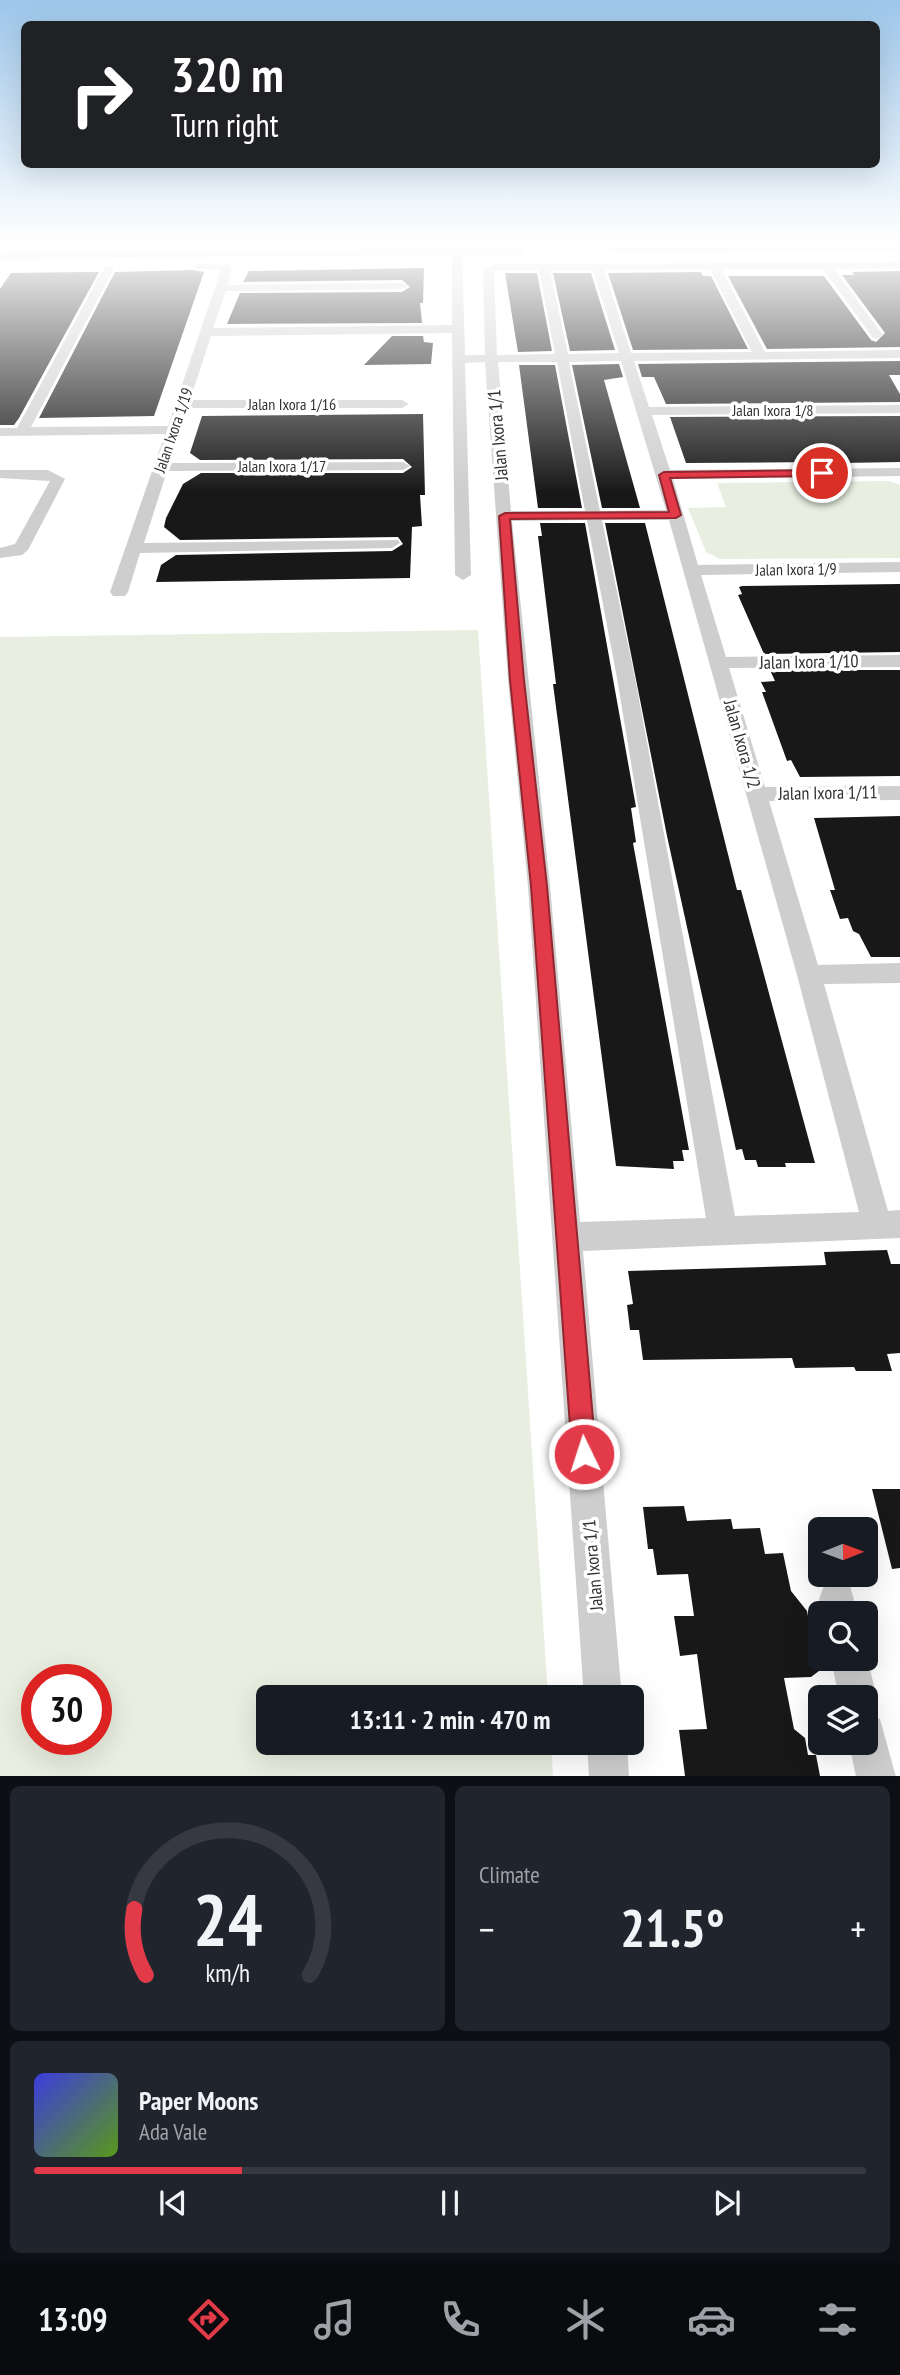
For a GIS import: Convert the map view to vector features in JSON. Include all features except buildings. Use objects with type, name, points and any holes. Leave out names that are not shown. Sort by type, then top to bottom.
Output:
[{"type":"street","points":[[22,432],[78,326]]},
{"type":"street","name":"Jalan Ixora 1/19","points":[[119,592],[209,326]]},
{"type":"street","points":[[456,326],[463,575]]},
{"type":"street","name":"Jalan Ixora 1/1","points":[[490,326],[517,680],[539,886],[602,1685]]},
{"type":"street","points":[[555,326],[595,516],[723,1231]]},
{"type":"street","name":"Jalan Ixora 1/2","points":[[618,326],[809,975],[889,1225]]},
{"type":"street","points":[[745,326],[761,357]]},
{"type":"street","points":[[870,326],[877,335]]},
{"type":"street","points":[[207,332],[456,329]]},
{"type":"street","points":[[458,359],[900,354]]},
{"type":"street","name":"Jalan Ixora 1/16","points":[[183,404],[402,404]]},
{"type":"street","name":"Jalan Ixora 1/8","points":[[645,411],[900,409]]},
{"type":"street","points":[[0,432],[173,430]]},
{"type":"street","name":"Jalan Ixora 1/17","points":[[160,467],[403,466]]},
{"type":"street","points":[[664,475],[900,472]]},
{"type":"street","points":[[0,474],[48,474],[58,479],[22,547],[16,552],[0,553]]},
{"type":"street","points":[[505,516],[676,515]]},
{"type":"street","points":[[132,548],[391,543]]},
{"type":"street","name":"Jalan Ixora 1/9","points":[[692,570],[900,567]]},
{"type":"street","name":"Jalan Ixora 1/10","points":[[718,663],[900,661]]},
{"type":"street","name":"Jalan Ixora 1/11","points":[[757,794],[900,793]]},
{"type":"street","points":[[809,975],[900,973]]},
{"type":"street","points":[[567,1237],[889,1225]]},
{"type":"street","points":[[608,1755],[610,1776]]},
{"type":"street","points":[[871,1755],[876,1776]]},
{"type":"shaded area","points":[[890,481],[900,485],[900,558],[720,559],[706,552],[688,508],[726,507],[717,483]]},
{"type":"shaded area","points":[[478,630],[547,1685],[256,1685],[256,1755],[552,1755],[553,1776],[0,1776],[0,637]]},
{"type":"route","points":[[584,1454],[539,886],[517,680],[505,516],[676,515],[664,475],[822,473]]}]
